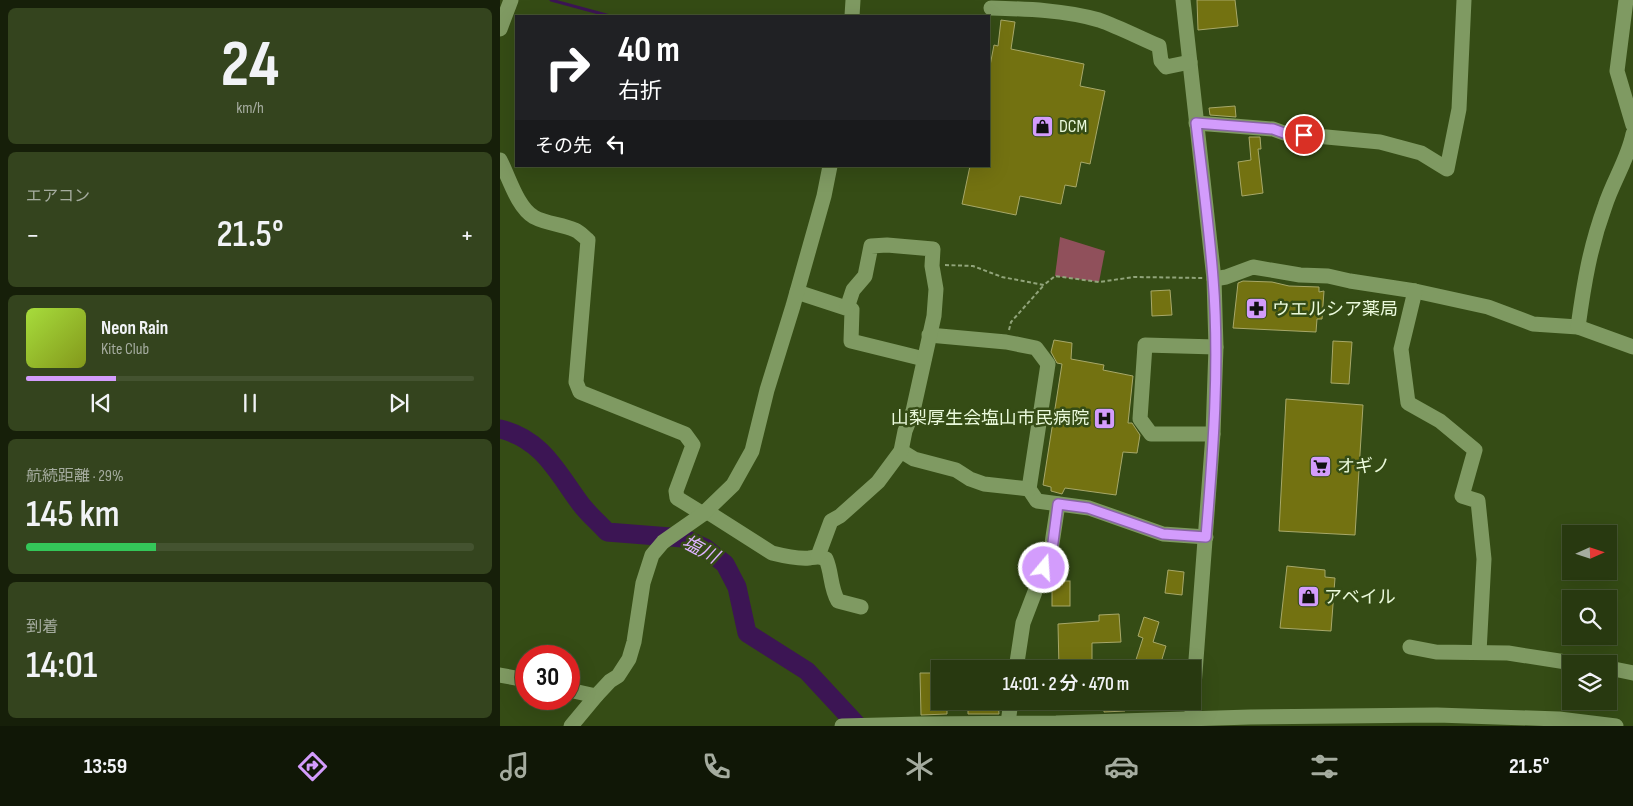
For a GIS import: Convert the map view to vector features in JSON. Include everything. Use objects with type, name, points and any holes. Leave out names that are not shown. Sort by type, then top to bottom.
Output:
[{"type":"street","points":[[852,15],[853,0]]},
{"type":"street","points":[[1183,0],[1214,278],[1216,347],[1213,434],[1192,722]]},
{"type":"street","points":[[1196,123],[1273,129],[1284,133],[1380,142],[1421,153],[1447,169],[1459,109],[1464,0]]},
{"type":"street","points":[[1626,0],[1617,71],[1633,125]]},
{"type":"street","points":[[500,29],[508,7]]},
{"type":"street","points":[[991,9],[1032,9],[1074,14],[1100,20],[1159,46],[1162,61],[1166,67],[1190,62]]},
{"type":"street","points":[[1578,327],[1594,238],[1606,202],[1626,175],[1633,134]]},
{"type":"street","points":[[500,160],[506,186],[527,211],[534,216],[576,231],[588,240],[576,382],[580,392],[685,434],[693,445],[676,492],[677,498],[772,553],[809,558],[818,556],[826,559],[829,566],[832,591],[838,601],[861,607]]},
{"type":"street","points":[[571,726],[596,696],[618,676],[628,659],[634,642],[643,583],[652,555],[662,542],[704,512],[733,485],[752,451],[767,390],[824,196],[830,167]]},
{"type":"street","points":[[818,556],[831,521],[840,516],[878,482],[901,451],[905,431],[913,410],[934,316],[936,289],[932,265],[933,249],[887,245],[871,246],[865,276],[853,290],[847,308]]},
{"type":"street","points":[[1214,278],[1226,278],[1253,267],[1300,275],[1328,276],[1415,291],[1488,307],[1533,324],[1578,327],[1633,347]]},
{"type":"street","points":[[1415,291],[1401,350],[1408,403],[1440,421],[1475,450],[1462,496],[1478,501],[1484,559],[1479,652]]},
{"type":"street","points":[[797,292],[852,310],[851,341],[924,359]]},
{"type":"street","points":[[929,335],[1006,342],[1036,348],[1048,364],[1029,489],[1037,501],[1088,508],[1163,534],[1206,537]]},
{"type":"street","points":[[1213,434],[1151,434],[1140,419],[1145,345],[1216,347]]},
{"type":"street","points":[[901,451],[914,459],[956,470],[970,479],[984,484],[1029,489]]},
{"type":"street","points":[[1018,660],[1024,623],[1052,550],[1058,504]]},
{"type":"street","points":[[1410,648],[1436,652],[1508,654],[1562,662]]},
{"type":"street","points":[[1617,670],[1633,673]]},
{"type":"street","points":[[500,675],[515,678]]},
{"type":"street","points":[[580,692],[596,696]]},
{"type":"street","points":[[1008,723],[1010,710]]},
{"type":"street","points":[[842,726],[1192,722],[1437,715],[1559,719],[1616,726]]},
{"type":"path","points":[[932,265],[973,266],[1002,277],[1044,285]]},
{"type":"path","points":[[1006,342],[1011,322],[1044,285],[1056,276],[1099,282],[1134,277],[1214,278]]},
{"type":"shaded area","points":[[1060,237],[1105,251],[1099,282],[1055,276]]},
{"type":"building","points":[[1197,0],[1235,0],[1238,26],[1198,30]]},
{"type":"building","name":"DCM","points":[[1001,20],[1015,22],[1011,49],[1084,64],[1080,86],[1105,91],[1090,164],[1081,162],[1076,187],[1065,185],[1061,204],[1020,196],[1016,215],[962,204],[970,167],[990,167],[990,66],[994,45],[998,46]]},
{"type":"building","points":[[1235,106],[1236,117],[1210,115],[1209,108]]},
{"type":"building","points":[[1249,137],[1260,137],[1261,149],[1258,149],[1263,193],[1242,196],[1238,162],[1251,160]]},
{"type":"building","points":[[1243,281],[1319,287],[1319,292],[1324,291],[1322,319],[1317,319],[1316,332],[1233,328],[1238,283]]},
{"type":"building","points":[[1170,290],[1172,315],[1152,316],[1151,291]]},
{"type":"building","points":[[1054,340],[1072,343],[1071,359],[1104,365],[1103,370],[1133,376],[1128,423],[1132,423],[1140,435],[1137,453],[1123,452],[1116,495],[1065,488],[1062,494],[1051,491],[1051,487],[1043,485],[1062,364],[1057,363],[1051,352]]},
{"type":"building","points":[[1333,341],[1352,342],[1349,384],[1331,383]]},
{"type":"building","name":"オギノ","points":[[1286,399],[1363,405],[1355,535],[1279,531]]},
{"type":"building","points":[[1287,566],[1325,570],[1325,577],[1335,578],[1331,631],[1280,628]]},
{"type":"building","points":[[1168,570],[1184,572],[1182,595],[1165,593]]},
{"type":"building","points":[[1052,581],[1070,581],[1070,606],[1052,606]]},
{"type":"building","points":[[1119,614],[1121,642],[1092,643],[1092,660],[1059,660],[1058,624],[1099,621],[1099,615]]},
{"type":"building","points":[[1144,617],[1159,622],[1153,642],[1166,646],[1162,660],[1136,660],[1143,638],[1138,636]]},
{"type":"building","points":[[920,673],[931,673],[931,710],[947,710],[947,714],[921,715]]},
{"type":"building","points":[[968,710],[999,710],[999,714],[968,714]]},
{"type":"building","points":[[1104,710],[1125,710],[1125,711],[1104,712]]},
{"type":"waterway","points":[[551,0],[606,15]]},
{"type":"waterway","name":"塩川","points":[[500,429],[527,440],[538,449],[556,469],[583,507],[607,532],[683,538],[705,548],[725,564],[737,587],[747,633],[807,671],[858,726]]},
{"type":"place","name":"DCM","points":[[1043,126]]},
{"type":"place","name":"ウエルシア薬局","points":[[1256,309]]},
{"type":"place","name":"山梨厚生会塩山市民病院","points":[[1105,418]]},
{"type":"place","name":"オギノ","points":[[1321,466]]},
{"type":"place","name":"アベイル","points":[[1308,597]]},
{"type":"route","points":[[1044,568],[1052,550],[1058,504],[1088,508],[1163,534],[1206,537],[1213,434],[1216,347],[1214,278],[1196,123],[1273,129],[1284,133],[1304,135]]}]
